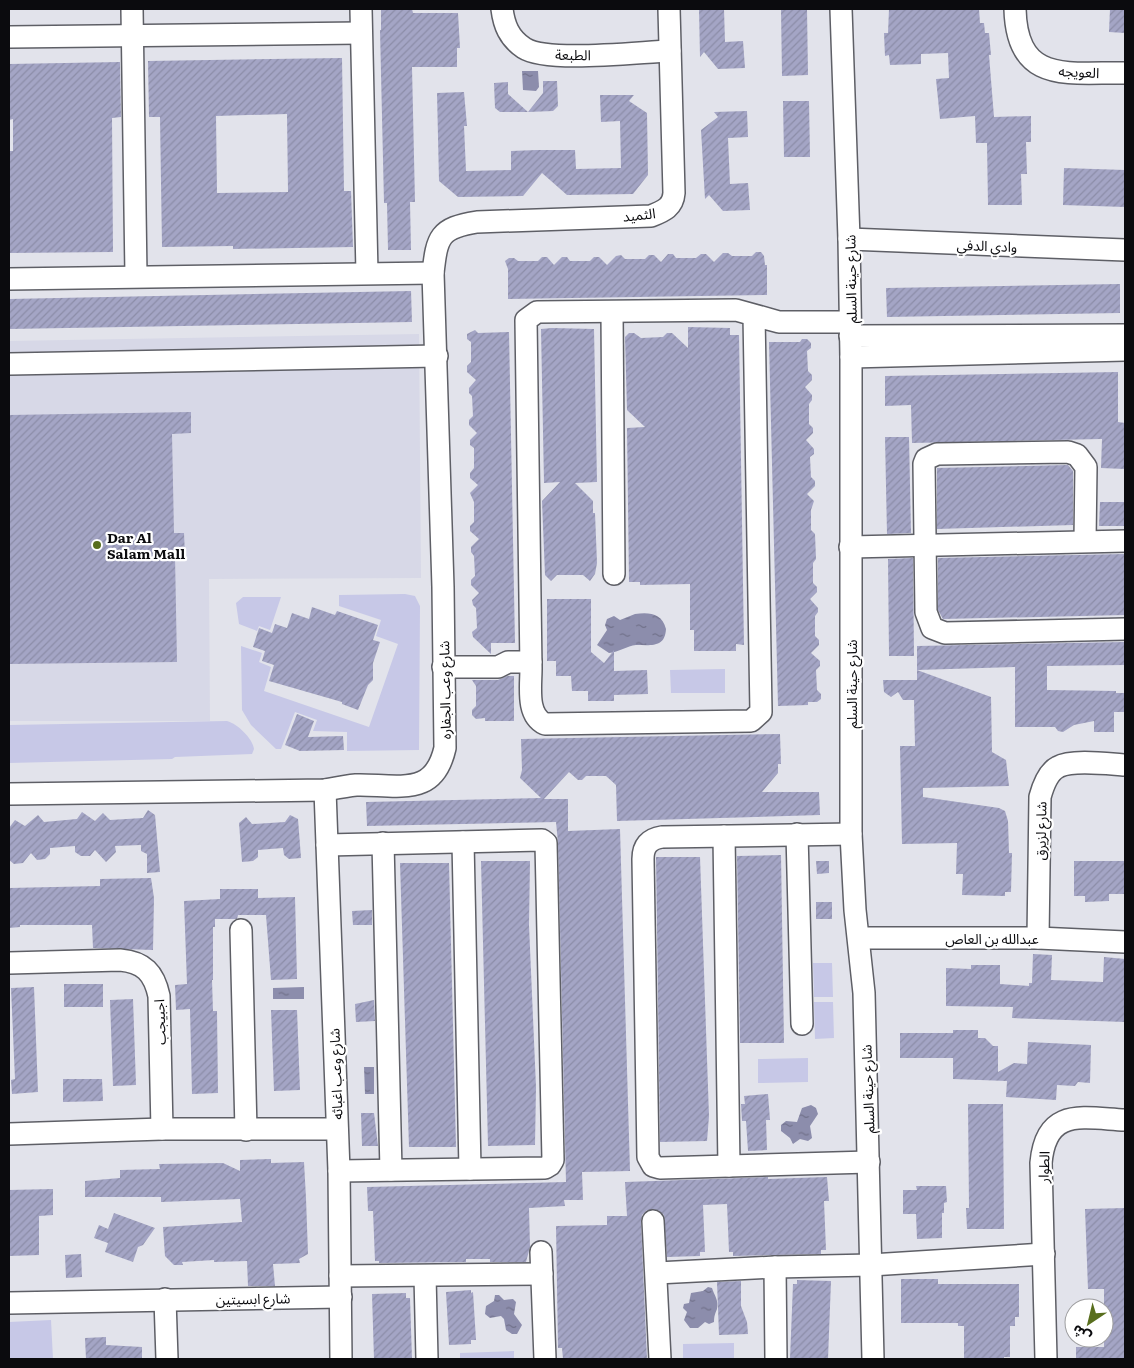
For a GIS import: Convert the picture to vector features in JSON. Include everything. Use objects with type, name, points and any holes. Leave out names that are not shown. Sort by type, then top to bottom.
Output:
[{"type":"street","points":[[132,9],[136,276]]},
{"type":"street","points":[[361,9],[367,273]]},
{"type":"street","name":"الطبعة","points":[[502,9],[505,26],[513,39],[525,49],[539,53],[591,55],[670,50]]},
{"type":"street","name":"الثميد","points":[[441,236],[454,225],[477,222],[651,216],[662,212],[671,205],[674,192],[669,9]]},
{"type":"street","name":"شارع حينة السلم","points":[[841,9],[851,357],[851,834],[855,910],[860,938],[864,992],[873,1359]]},
{"type":"street","name":"العويجه","points":[[1016,9],[1016,24],[1020,43],[1028,58],[1042,67],[1060,72],[1125,73]]},
{"type":"street","points":[[9,37],[361,33]]},
{"type":"street","name":"شارع وعب الجفاره","points":[[9,794],[325,790],[356,785],[407,785],[422,782],[431,776],[443,758],[445,748],[437,356],[433,273],[436,252],[441,236]]},
{"type":"street","name":"وادي الدفي","points":[[849,239],[1125,250]]},
{"type":"street","points":[[9,279],[433,273]]},
{"type":"street","points":[[754,315],[762,708],[758,716],[751,721],[545,724],[539,721],[532,712],[525,326],[526,320],[537,312],[736,310],[754,315],[779,322],[850,329],[1125,335]]},
{"type":"street","points":[[612,312],[614,574]]},
{"type":"street","points":[[851,357],[1125,350]]},
{"type":"street","points":[[9,364],[437,356]]},
{"type":"street","points":[[1086,541],[1086,467],[1077,455],[1068,452],[937,454],[926,459],[922,471],[924,546],[928,621],[932,628],[938,632],[1125,628]]},
{"type":"street","points":[[850,547],[1125,541]]},
{"type":"street","points":[[443,660],[498,667],[508,662],[531,662]]},
{"type":"street","name":"شارع لزيرق","points":[[1038,938],[1040,797],[1044,784],[1058,767],[1070,764],[1125,765]]},
{"type":"street","name":"شارع وعب اغباثه","points":[[325,790],[339,1171],[341,1359]]},
{"type":"street","points":[[796,834],[802,1024]]},
{"type":"street","points":[[851,834],[654,838],[647,843],[643,851],[643,879],[648,1161],[653,1166],[660,1168],[869,1162]]},
{"type":"street","points":[[724,836],[729,1166]]},
{"type":"street","points":[[327,845],[542,840],[546,843],[553,1160],[550,1165],[545,1168],[339,1171]]},
{"type":"street","points":[[463,842],[470,1169]]},
{"type":"street","points":[[383,843],[391,1170]]},
{"type":"street","points":[[241,930],[246,1130]]},
{"type":"street","name":"عبدالله بن العاص","points":[[860,938],[1038,938],[1125,942]]},
{"type":"street","name":"اجبيجب","points":[[9,963],[120,960],[131,961],[147,968],[153,975],[159,996],[162,1129]]},
{"type":"street","name":"الطوار","points":[[1046,1359],[1041,1163],[1043,1145],[1050,1131],[1060,1121],[1075,1117],[1125,1120]]},
{"type":"street","points":[[9,1134],[162,1129],[337,1129]]},
{"type":"street","points":[[653,1221],[660,1359]]},
{"type":"street","points":[[541,1252],[544,1359]]},
{"type":"street","points":[[657,1273],[775,1267],[871,1265],[1044,1254]]},
{"type":"street","points":[[775,1267],[776,1359]]},
{"type":"street","name":"شارع ابسيتين","points":[[9,1303],[165,1299],[340,1287],[425,1276],[542,1274]]},
{"type":"street","points":[[425,1276],[427,1359]]},
{"type":"street","points":[[165,1299],[167,1359]]},
{"type":"shaded area","points":[[419,334],[421,578],[209,579],[210,721],[9,721],[9,341]]},
{"type":"shaded area","points":[[405,594],[415,596],[420,606],[419,750],[347,751],[347,732],[313,731],[317,720],[295,712],[281,749],[276,749],[251,725],[242,710],[241,646],[262,653],[259,662],[271,667],[264,691],[369,727],[398,644],[376,636],[381,620],[339,606],[339,595]]},
{"type":"shaded area","points":[[243,597],[281,597],[270,630],[259,626],[257,631],[239,624],[236,603]]},
{"type":"shaded area","points":[[725,669],[725,693],[671,693],[670,670]]},
{"type":"shaded area","points":[[227,721],[236,725],[248,737],[254,749],[252,754],[175,757],[172,759],[9,763],[9,725]]},
{"type":"shaded area","points":[[813,963],[832,963],[833,997],[814,997]]},
{"type":"shaded area","points":[[814,1002],[833,1002],[834,1038],[815,1039]]},
{"type":"shaded area","points":[[808,1058],[808,1082],[758,1083],[758,1059]]},
{"type":"shaded area","points":[[51,1320],[53,1359],[9,1359],[9,1322]]},
{"type":"shaded area","points":[[734,1343],[734,1359],[683,1359],[683,1344]]},
{"type":"shaded area","points":[[514,1351],[514,1359],[460,1359],[460,1353]]},
{"type":"water","points":[[522,71],[538,71],[539,87],[536,91],[523,90]]},
{"type":"water","points":[[645,613],[658,617],[666,629],[663,640],[652,645],[636,645],[609,653],[597,645],[607,630],[605,625],[607,619],[614,616],[620,620],[635,614]]},
{"type":"water","points":[[304,987],[304,999],[273,999],[273,988]]},
{"type":"water","points":[[364,1067],[374,1067],[374,1094],[365,1094]]},
{"type":"water","points":[[811,1105],[816,1108],[818,1114],[810,1126],[812,1138],[808,1141],[800,1139],[793,1144],[790,1138],[781,1131],[781,1125],[786,1121],[797,1122],[802,1108]]},
{"type":"water","points":[[708,1287],[712,1288],[717,1303],[714,1322],[709,1324],[705,1322],[698,1328],[690,1328],[684,1320],[687,1312],[683,1308],[684,1304],[689,1303],[691,1293],[703,1291]]},
{"type":"water","points":[[495,1295],[499,1295],[504,1300],[513,1299],[516,1302],[514,1314],[522,1325],[517,1334],[512,1334],[506,1330],[504,1319],[501,1316],[490,1318],[485,1314],[486,1306],[494,1301]]},
{"type":"building","points":[[381,9],[412,9],[413,13],[458,13],[460,48],[457,48],[457,67],[412,67],[415,202],[410,202],[411,250],[388,250],[387,203],[384,203]]},
{"type":"building","points":[[699,9],[724,9],[725,42],[743,41],[745,68],[718,69],[704,52],[700,57]]},
{"type":"building","points":[[781,9],[807,9],[808,75],[782,76]]},
{"type":"building","points":[[889,9],[979,9],[980,23],[984,23],[985,33],[989,33],[994,117],[1031,116],[1031,142],[1026,142],[1027,174],[1021,174],[1022,205],[988,205],[987,143],[976,143],[975,116],[940,119],[936,79],[949,78],[948,53],[921,54],[921,64],[890,65],[889,55],[885,56],[884,33],[888,33]]},
{"type":"building","points":[[1110,9],[1125,9],[1125,33],[1109,32]]},
{"type":"building","points":[[342,58],[344,191],[351,191],[353,247],[233,249],[233,246],[162,247],[160,117],[149,117],[148,61]],"holes":[[[287,114],[288,192],[217,193],[216,116]]]},
{"type":"building","points":[[120,62],[121,117],[112,118],[113,252],[9,253],[9,151],[13,151],[13,119],[9,120],[9,64]]},
{"type":"building","points":[[543,81],[557,81],[558,106],[553,111],[528,112],[543,93]]},
{"type":"building","points":[[508,82],[508,94],[528,112],[500,112],[495,108],[494,83]]},
{"type":"building","points":[[464,92],[467,126],[464,126],[466,171],[511,170],[511,151],[537,150],[575,150],[576,169],[621,168],[620,121],[601,122],[600,95],[634,95],[629,101],[647,113],[648,175],[633,194],[567,195],[542,173],[523,196],[458,197],[439,181],[437,93]]},
{"type":"building","points":[[783,101],[809,101],[810,157],[784,157]]},
{"type":"building","points":[[747,111],[748,137],[728,138],[730,184],[748,183],[750,210],[723,211],[709,195],[705,199],[701,130],[718,117],[714,112]]},
{"type":"building","points":[[1064,168],[1125,170],[1125,207],[1063,205]]},
{"type":"building","points":[[756,252],[761,252],[764,256],[765,265],[767,265],[767,295],[508,299],[508,269],[505,261],[509,258],[514,258],[518,261],[538,261],[542,257],[547,257],[554,265],[562,257],[567,257],[570,261],[590,261],[594,257],[599,257],[607,265],[616,256],[621,255],[625,259],[645,259],[649,255],[654,255],[661,262],[668,254],[673,254],[676,258],[696,258],[701,254],[706,254],[714,262],[723,253],[728,253],[732,256],[752,256]]},
{"type":"building","points":[[1120,284],[1120,313],[887,317],[886,288]]},
{"type":"building","points":[[411,291],[412,322],[9,329],[9,299]]},
{"type":"building","points":[[688,327],[730,328],[730,335],[739,335],[744,645],[736,644],[736,651],[694,651],[694,630],[690,630],[690,584],[640,585],[640,582],[629,582],[627,428],[645,427],[627,410],[625,337],[629,333],[634,333],[641,338],[663,337],[667,333],[672,333],[688,348]]},
{"type":"building","points":[[541,329],[594,329],[597,482],[575,483],[593,501],[593,513],[595,513],[597,563],[595,574],[590,581],[583,575],[557,575],[551,581],[545,575],[542,501],[560,482],[544,483]]},
{"type":"building","points":[[475,330],[478,333],[509,332],[515,643],[491,643],[491,654],[473,637],[472,632],[477,628],[476,608],[472,600],[479,593],[471,585],[471,580],[475,576],[474,556],[471,552],[471,547],[479,539],[470,531],[470,526],[474,522],[474,502],[470,493],[478,485],[470,478],[470,473],[474,468],[474,448],[470,445],[470,440],[477,433],[469,425],[469,420],[473,416],[472,396],[469,393],[469,388],[476,380],[467,372],[467,366],[471,362],[471,342],[467,339],[467,334]]},
{"type":"building","points":[[802,339],[807,339],[811,343],[811,348],[807,351],[808,371],[812,375],[812,380],[805,387],[812,395],[812,400],[809,404],[809,424],[813,428],[813,433],[806,440],[814,449],[814,454],[810,457],[811,477],[815,481],[815,486],[807,494],[814,501],[811,510],[811,530],[815,534],[816,559],[813,563],[813,583],[817,587],[817,592],[810,599],[818,608],[815,616],[815,636],[819,640],[819,645],[811,653],[820,661],[820,666],[816,670],[817,690],[821,694],[821,699],[817,702],[808,702],[808,705],[778,706],[769,342],[800,342]]},
{"type":"building","points":[[1118,372],[1118,422],[1125,423],[1125,469],[1101,468],[1102,439],[912,443],[911,405],[885,406],[885,376]]},
{"type":"building","name":"Dar Al Salam Mall","points":[[191,412],[191,433],[172,434],[174,533],[184,533],[185,556],[175,556],[177,662],[9,664],[9,415]]},
{"type":"building","points":[[885,437],[909,437],[911,533],[887,534]]},
{"type":"building","points":[[1068,465],[1073,471],[1073,525],[937,529],[937,468]]},
{"type":"building","points":[[1100,502],[1125,502],[1125,526],[1099,526]]},
{"type":"building","points":[[1125,554],[1125,615],[943,619],[938,610],[938,558]]},
{"type":"building","points":[[913,558],[914,656],[889,656],[888,559]]},
{"type":"building","points":[[547,599],[591,599],[591,652],[604,663],[614,650],[614,671],[647,670],[648,694],[614,695],[614,701],[588,701],[588,691],[572,691],[571,676],[556,676],[556,661],[547,661]]},
{"type":"building","points":[[312,607],[335,615],[337,611],[378,625],[373,640],[380,642],[373,663],[373,680],[368,685],[358,710],[342,704],[342,702],[269,681],[274,665],[262,661],[265,651],[253,647],[259,628],[272,633],[275,624],[287,628],[292,613],[309,619]]},
{"type":"building","points":[[1125,642],[1125,665],[1047,666],[1047,690],[1116,691],[1116,693],[1125,693],[1125,712],[1114,712],[1114,732],[1094,732],[1094,721],[1074,725],[1063,732],[1058,731],[1055,727],[1015,727],[1015,667],[917,670],[917,646]]},
{"type":"building","points":[[917,670],[991,697],[992,752],[1006,760],[1009,786],[923,788],[923,797],[999,808],[1005,811],[1008,821],[1009,853],[1012,853],[1011,892],[1005,892],[1005,896],[962,895],[963,874],[956,874],[957,843],[902,844],[900,746],[915,746],[914,700],[903,700],[898,692],[891,697],[884,692],[883,680],[917,680]]},
{"type":"building","points":[[507,676],[514,676],[514,721],[485,721],[485,718],[476,719],[472,715],[472,710],[476,706],[476,686],[472,680],[498,680]]},
{"type":"building","points":[[297,714],[314,721],[308,737],[343,736],[344,750],[300,751],[285,745]]},
{"type":"building","points":[[780,734],[781,764],[778,764],[778,773],[762,792],[819,792],[820,815],[617,821],[616,785],[606,776],[586,776],[582,780],[578,780],[569,772],[544,799],[568,799],[568,831],[620,829],[630,1171],[582,1172],[583,1200],[564,1200],[565,1206],[529,1208],[530,1247],[526,1262],[490,1262],[490,1259],[466,1259],[466,1262],[379,1263],[379,1261],[375,1261],[373,1211],[368,1211],[367,1187],[566,1182],[556,822],[367,826],[366,802],[541,798],[520,778],[522,770],[521,739]]},
{"type":"building","points":[[148,810],[155,815],[160,872],[147,873],[147,854],[141,851],[141,845],[115,846],[116,852],[106,862],[95,850],[90,856],[81,856],[75,852],[75,846],[50,848],[50,854],[45,859],[37,860],[31,853],[23,863],[14,864],[9,860],[9,828],[15,820],[25,826],[38,815],[44,822],[77,819],[82,812],[95,821],[103,813],[110,820],[143,818]]},
{"type":"building","points":[[290,815],[298,819],[301,858],[289,859],[284,855],[283,848],[258,850],[258,857],[253,861],[242,862],[239,823],[246,817],[252,824],[285,822]]},
{"type":"building","points":[[781,855],[784,1043],[740,1043],[737,856]]},
{"type":"building","points":[[656,857],[700,857],[709,1116],[707,1141],[660,1142]]},
{"type":"building","points":[[481,861],[530,861],[529,925],[536,1087],[535,1145],[488,1146]]},
{"type":"building","points":[[816,861],[829,861],[829,873],[817,874]]},
{"type":"building","points":[[1074,861],[1125,861],[1125,894],[1109,894],[1109,901],[1085,902],[1085,896],[1074,896]]},
{"type":"building","points":[[400,863],[449,863],[456,1147],[409,1147]]},
{"type":"building","points":[[151,878],[154,898],[153,950],[93,948],[92,925],[20,925],[20,927],[9,928],[9,888],[100,886],[100,879]]},
{"type":"building","points":[[220,889],[258,889],[258,898],[295,897],[297,979],[271,980],[266,915],[238,915],[237,919],[215,919],[215,927],[213,927],[212,980],[213,1011],[217,1011],[218,1093],[192,1094],[190,1009],[176,1010],[175,985],[187,984],[184,901],[220,899]]},
{"type":"building","points":[[816,902],[832,902],[832,919],[816,919]]},
{"type":"building","points":[[372,910],[372,925],[353,925],[352,911]]},
{"type":"building","points":[[1033,954],[1052,955],[1051,980],[1103,982],[1104,957],[1125,959],[1125,1022],[1012,1018],[1013,1007],[946,1006],[946,968],[971,969],[971,965],[1000,965],[1000,984],[1029,986],[1029,983],[1032,983]]},
{"type":"building","points":[[64,984],[103,984],[103,1007],[64,1007]]},
{"type":"building","points":[[34,987],[38,1092],[12,1094],[11,1080],[15,1079],[11,988]]},
{"type":"building","points":[[133,999],[136,1085],[113,1086],[110,1000]]},
{"type":"building","points":[[374,1000],[375,1021],[356,1022],[355,1004]]},
{"type":"building","points":[[271,1010],[297,1010],[300,1090],[274,1091]]},
{"type":"building","points":[[953,1030],[978,1030],[978,1038],[985,1038],[993,1046],[998,1046],[998,1072],[1014,1063],[1027,1064],[1028,1042],[1091,1045],[1090,1083],[1078,1082],[1075,1086],[1057,1085],[1056,1100],[1006,1097],[1007,1081],[953,1079],[953,1058],[900,1058],[900,1033],[953,1033]]},
{"type":"building","points":[[63,1079],[102,1079],[103,1101],[63,1102]]},
{"type":"building","points":[[768,1094],[770,1120],[766,1120],[767,1150],[748,1151],[746,1121],[742,1121],[741,1104],[745,1104],[744,1096]]},
{"type":"building","points":[[968,1104],[1003,1104],[1004,1229],[967,1229],[966,1208],[969,1208]]},
{"type":"building","points":[[361,1113],[374,1113],[378,1146],[362,1146]]},
{"type":"building","points":[[271,1159],[271,1163],[304,1162],[308,1254],[299,1259],[300,1263],[273,1264],[275,1286],[248,1286],[247,1261],[214,1262],[214,1260],[182,1262],[183,1265],[174,1265],[165,1256],[163,1227],[242,1222],[240,1199],[161,1202],[161,1197],[85,1197],[85,1181],[120,1178],[120,1170],[160,1169],[159,1164],[223,1163],[240,1171],[240,1160]]},
{"type":"building","points":[[768,1177],[768,1179],[827,1177],[829,1201],[824,1201],[826,1250],[821,1250],[821,1254],[733,1256],[733,1252],[729,1252],[727,1204],[703,1205],[705,1252],[700,1252],[700,1256],[667,1257],[664,1215],[658,1210],[647,1210],[642,1215],[641,1222],[647,1359],[563,1359],[562,1348],[558,1348],[556,1226],[607,1225],[607,1216],[627,1216],[625,1182]]},
{"type":"building","points":[[916,1186],[946,1186],[947,1202],[944,1203],[944,1213],[942,1213],[942,1238],[917,1239],[916,1214],[903,1214],[903,1190],[917,1190]]},
{"type":"building","points":[[53,1189],[53,1215],[39,1216],[39,1255],[9,1256],[9,1190]]},
{"type":"building","points":[[1125,1208],[1125,1359],[1076,1359],[1076,1348],[1114,1348],[1114,1298],[1104,1298],[1104,1289],[1088,1289],[1085,1209]]},
{"type":"building","points":[[114,1213],[155,1228],[143,1245],[138,1247],[133,1262],[105,1252],[108,1243],[94,1238],[99,1225],[108,1229]]},
{"type":"building","points":[[81,1254],[82,1277],[66,1278],[65,1255]]},
{"type":"building","points":[[901,1279],[938,1279],[938,1284],[1019,1284],[1019,1317],[1015,1317],[1015,1326],[1010,1326],[1010,1357],[1004,1357],[1004,1359],[964,1359],[964,1326],[958,1326],[958,1323],[901,1323]]},
{"type":"building","points":[[797,1280],[831,1281],[828,1359],[790,1359],[793,1284],[797,1284]]},
{"type":"building","points":[[741,1281],[741,1306],[747,1322],[748,1334],[719,1335],[717,1282]]},
{"type":"building","points":[[471,1290],[471,1293],[473,1292],[476,1340],[471,1340],[471,1344],[449,1345],[446,1292]]},
{"type":"building","points":[[406,1293],[406,1298],[410,1298],[412,1359],[374,1359],[372,1294]]},
{"type":"building","points":[[106,1337],[106,1345],[142,1347],[142,1359],[86,1359],[85,1338]]},
{"type":"place","name":"Dar Al Salam Mall","points":[[97,545]]}]
